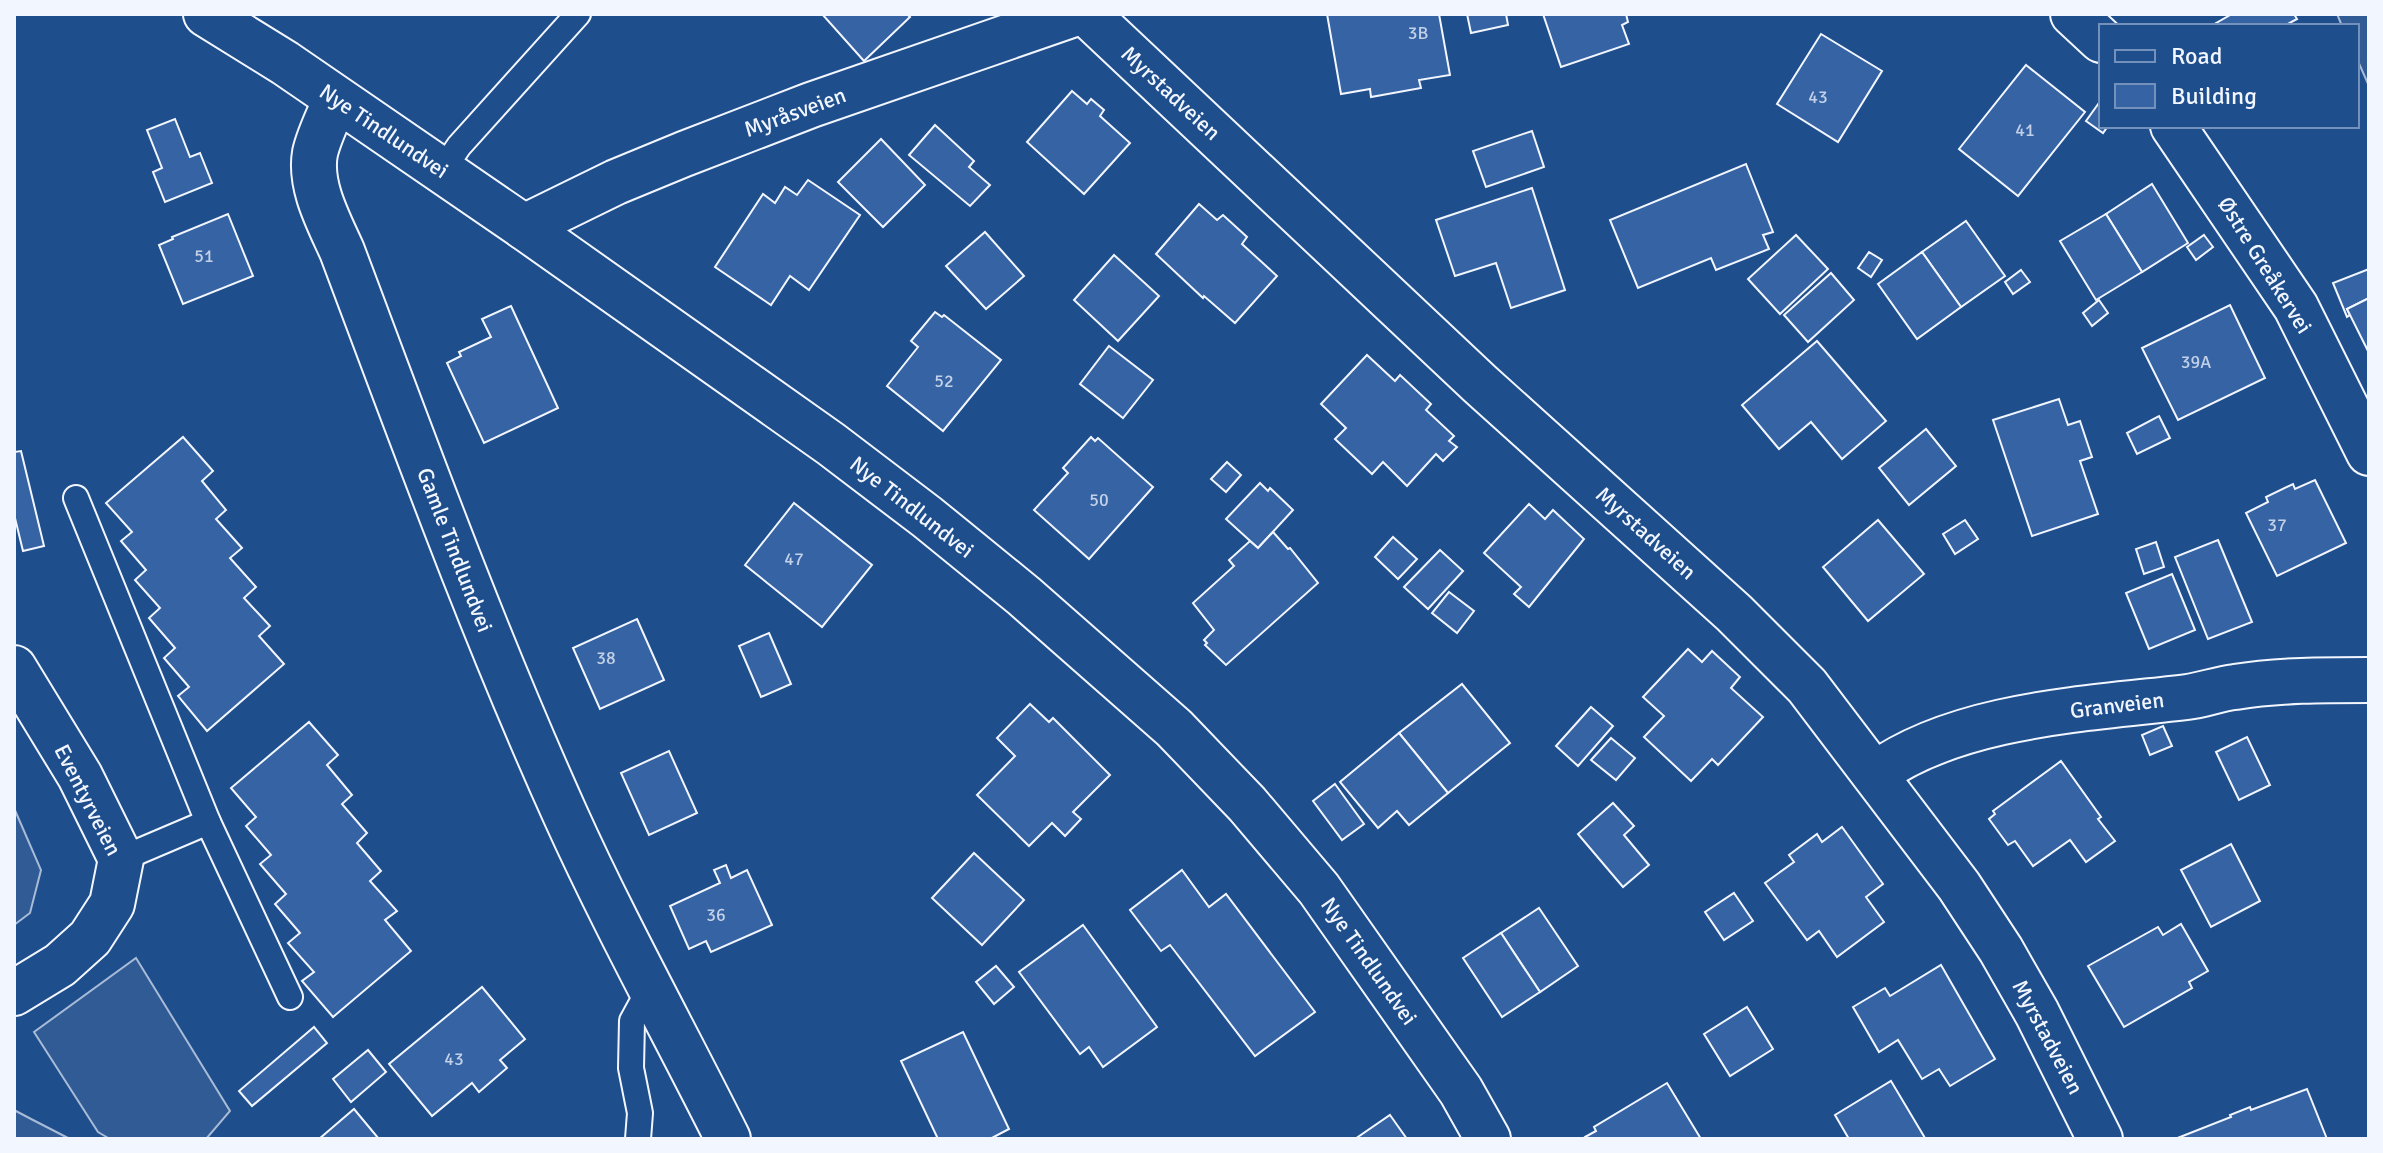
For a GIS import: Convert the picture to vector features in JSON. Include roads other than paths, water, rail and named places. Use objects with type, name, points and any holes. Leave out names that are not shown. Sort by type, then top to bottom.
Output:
[{"type":"street","name":"Nye Tindlundvei","points":[[206,14],[285,63],[524,227],[831,444],[1024,596],[1174,728],[1247,804],[1319,889],[1461,1091],[1488,1139]]},
{"type":"street","name":"Myråsveien","points":[[524,227],[616,182],[684,154],[811,105],[1074,14]]},
{"type":"street","name":"Myrstadveien","points":[[1087,14],[1480,384],[1734,613],[1807,686],[1959,886],[2001,950],[2100,1139]]},
{"type":"street","points":[[2073,14],[2099,38]]},
{"type":"street","name":"Gamle Tindlundvei","points":[[336,99],[315,154],[316,182],[326,215],[485,628],[566,816],[728,1139]]},
{"type":"street","name":"Østre Greåkervei","points":[[2174,128],[2296,307],[2369,453]]},
{"type":"street","name":"Eventyrveien","points":[[14,668],[80,776],[121,859],[112,904],[90,938],[60,965],[14,993]]},
{"type":"street","name":"Granveien","points":[[1875,774],[1894,760],[1934,741],[2007,722],[2079,709],[2192,696],[2233,687],[2304,679],[2369,680]]},
{"type":"lane","points":[[442,171],[459,146],[578,14]]},
{"type":"lane","points":[[76,498],[208,822],[290,997]]},
{"type":"lane","points":[[121,859],[208,822]]},
{"type":"lane","points":[[638,1139],[640,1113],[631,1068],[632,1021],[650,988]]}]
